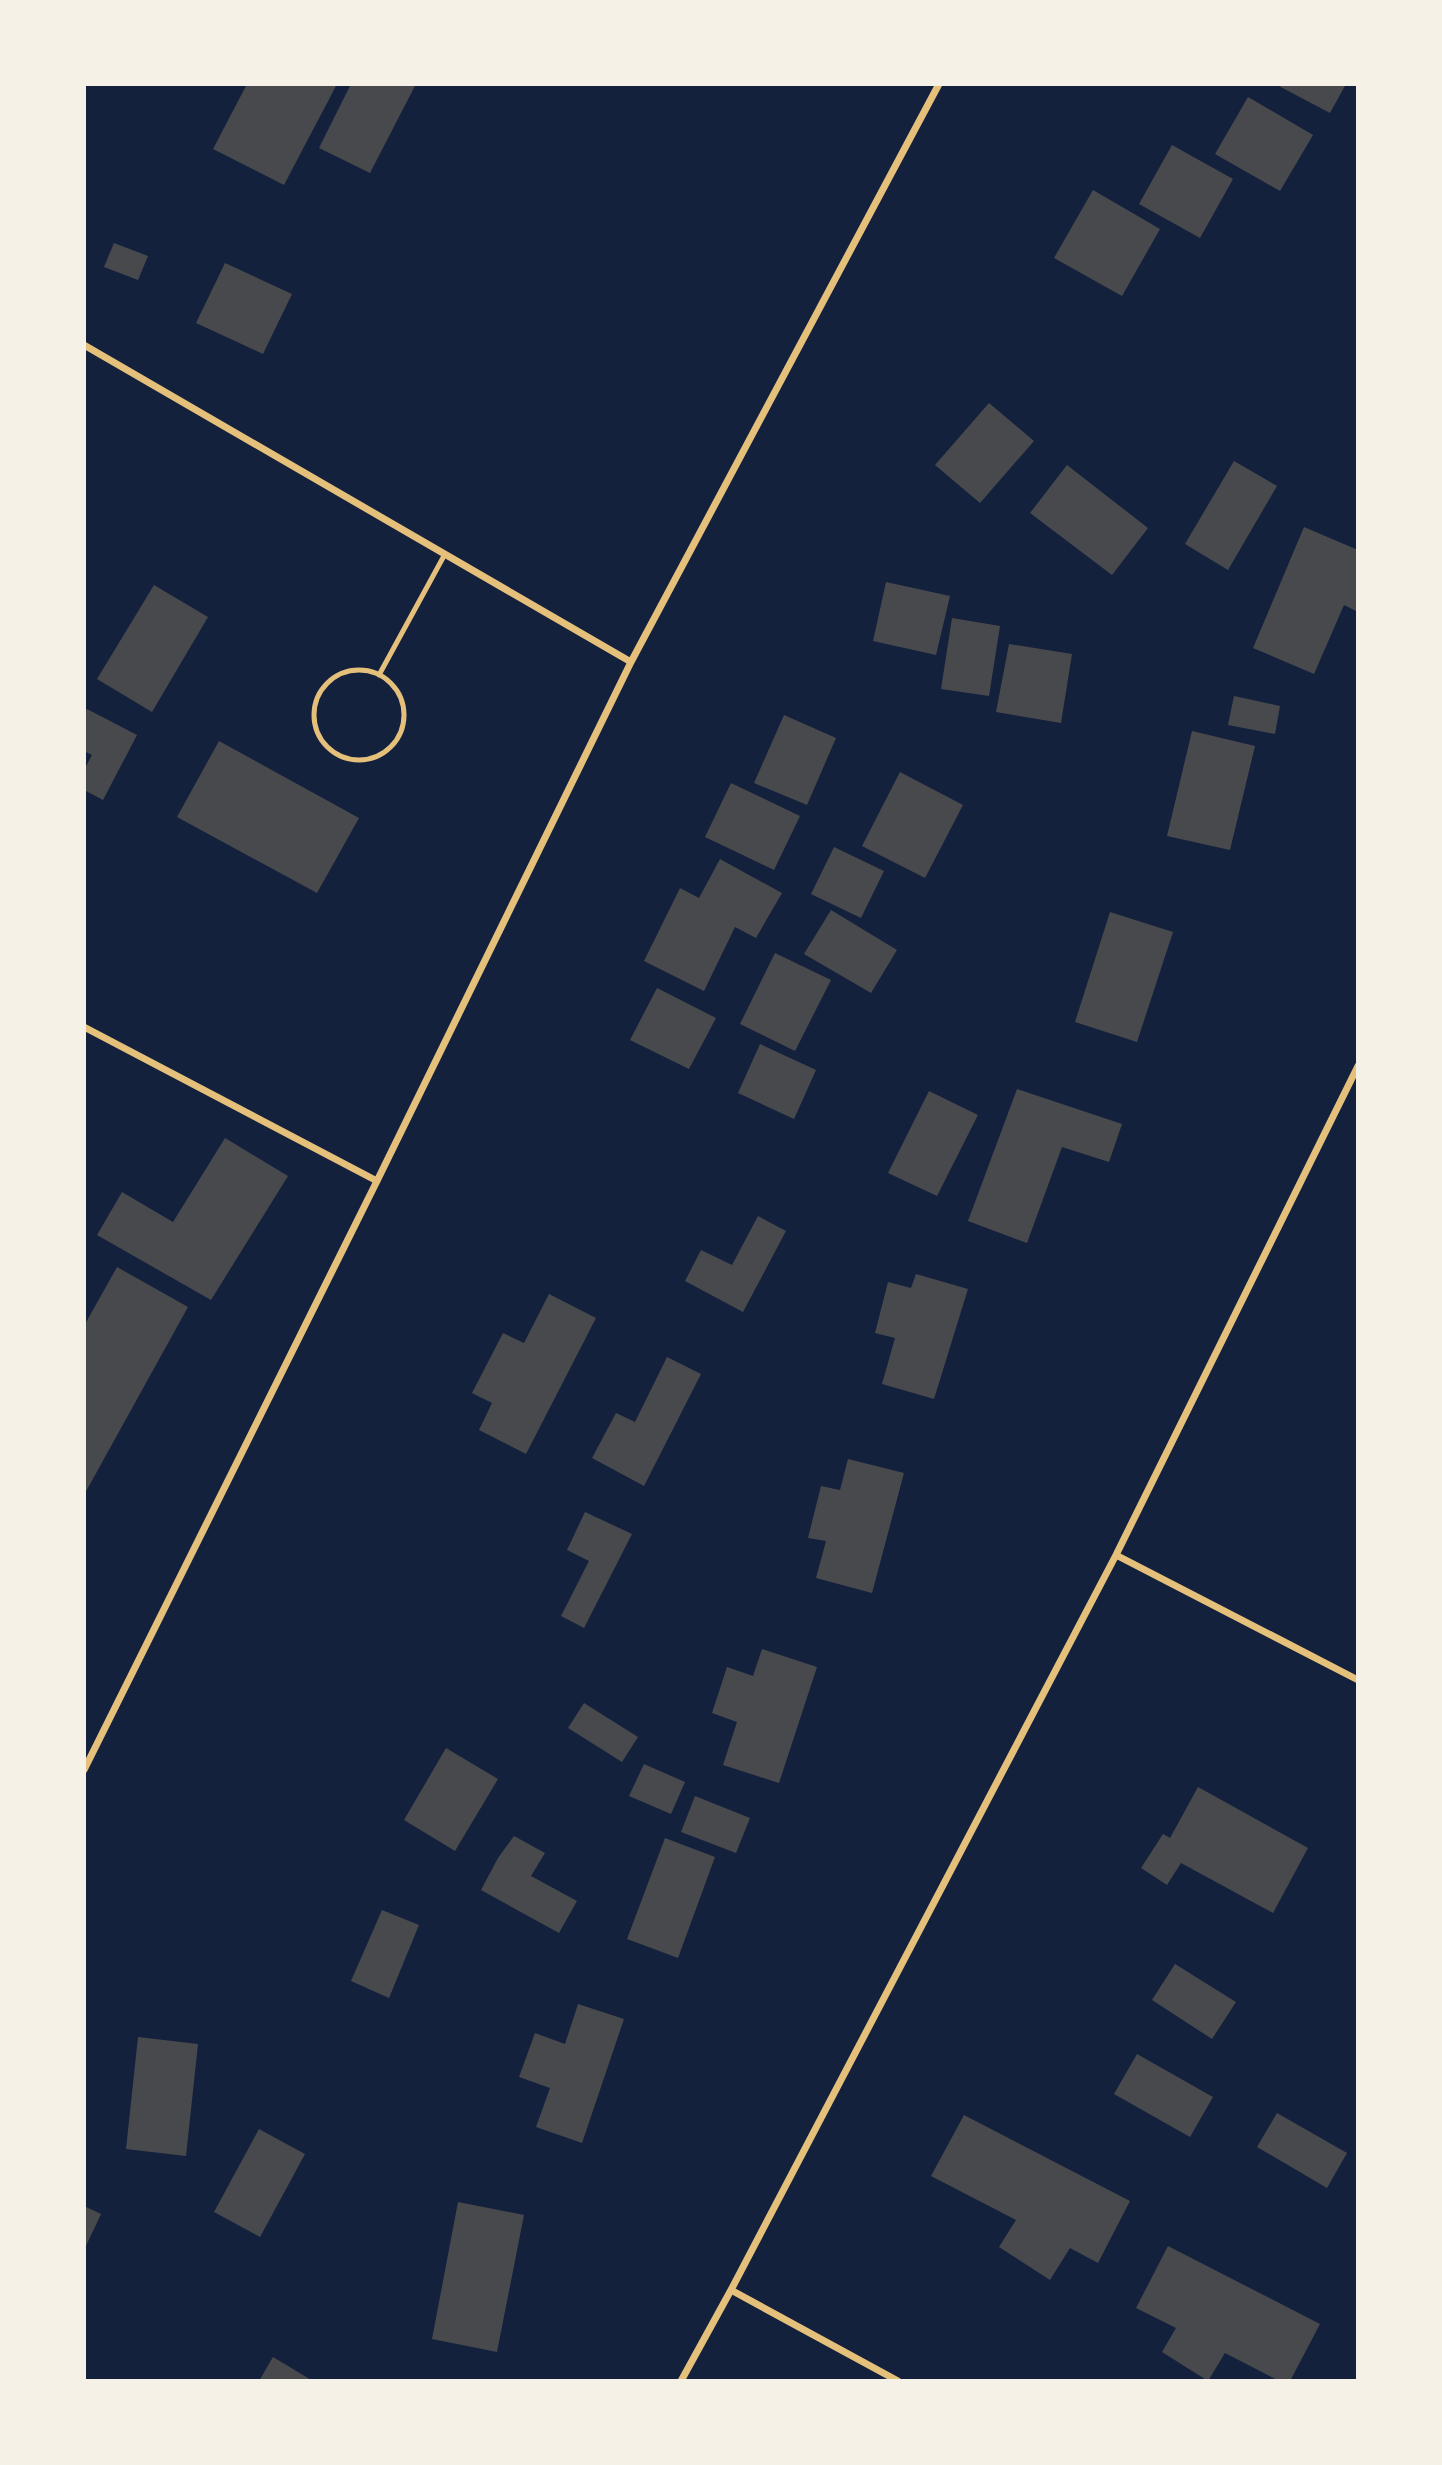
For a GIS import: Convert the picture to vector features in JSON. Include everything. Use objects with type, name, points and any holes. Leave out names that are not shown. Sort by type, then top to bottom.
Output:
[{"type":"street","points":[[84,1770],[631,662],[939,84]]},
{"type":"street","points":[[84,345],[631,662]]},
{"type":"street","points":[[84,1027],[377,1181]]},
{"type":"street","points":[[681,2381],[1116,1555],[1358,1066]]},
{"type":"street","points":[[1116,1555],[1358,1679]]},
{"type":"street","points":[[731,2290],[898,2381]]},
{"type":"lane","points":[[379,675],[445,554]]},
{"type":"lane","points":[[362,670],[379,675],[393,686],[402,702],[404,719],[400,736],[388,749],[373,758],[356,760],[339,756],[324,745],[316,730],[314,712],[318,695],[329,681],[344,672],[362,670]]},
{"type":"building","points":[[247,84],[337,84],[284,185],[213,149]]},
{"type":"building","points":[[351,84],[416,84],[370,173],[319,148]]},
{"type":"building","points":[[1275,84],[1346,84],[1330,113]]},
{"type":"building","points":[[1248,97],[1313,135],[1280,191],[1215,154]]},
{"type":"building","points":[[1172,145],[1233,179],[1200,238],[1139,204]]},
{"type":"building","points":[[1093,190],[1160,229],[1122,296],[1054,258]]},
{"type":"building","points":[[114,243],[148,256],[138,280],[104,267]]},
{"type":"building","points":[[225,263],[292,294],[263,354],[196,323]]},
{"type":"building","points":[[989,403],[1034,441],[980,503],[935,465]]},
{"type":"building","points":[[1234,461],[1277,486],[1228,570],[1185,544]]},
{"type":"building","points":[[1067,465],[1148,528],[1112,575],[1030,513]]},
{"type":"building","points":[[1304,527],[1358,550],[1358,612],[1344,605],[1314,674],[1253,648]]},
{"type":"building","points":[[886,582],[950,596],[936,655],[873,641]]},
{"type":"building","points":[[154,585],[208,617],[152,712],[97,679]]},
{"type":"building","points":[[952,618],[1000,626],[989,696],[941,689]]},
{"type":"building","points":[[1009,644],[1072,654],[1061,723],[996,712]]},
{"type":"building","points":[[1234,696],[1280,706],[1275,734],[1228,725]]},
{"type":"building","points":[[87,709],[137,735],[103,800],[84,790],[84,770],[92,755],[84,751],[84,714]]},
{"type":"building","points":[[784,715],[836,738],[807,805],[754,783]]},
{"type":"building","points":[[1192,731],[1255,746],[1230,850],[1167,836]]},
{"type":"building","points":[[219,741],[359,818],[317,893],[177,817]]},
{"type":"building","points":[[900,772],[963,805],[925,878],[862,846]]},
{"type":"building","points":[[731,783],[800,816],[774,870],[705,837]]},
{"type":"building","points":[[834,847],[884,871],[861,918],[811,894]]},
{"type":"building","points":[[720,859],[782,893],[756,938],[735,927],[704,991],[644,961],[680,888],[699,898]]},
{"type":"building","points":[[831,910],[897,950],[871,993],[804,954]]},
{"type":"building","points":[[1110,912],[1173,932],[1137,1042],[1075,1022]]},
{"type":"building","points":[[775,953],[831,980],[795,1051],[740,1024]]},
{"type":"building","points":[[657,988],[716,1018],[689,1069],[630,1040]]},
{"type":"building","points":[[760,1044],[816,1070],[794,1119],[738,1093]]},
{"type":"building","points":[[1017,1089],[1122,1124],[1109,1162],[1062,1147],[1027,1243],[968,1221]]},
{"type":"building","points":[[929,1091],[978,1115],[937,1196],[888,1173]]},
{"type":"building","points":[[225,1138],[288,1176],[211,1300],[97,1235],[122,1192],[173,1222]]},
{"type":"building","points":[[758,1216],[786,1231],[743,1312],[685,1281],[701,1250],[732,1265]]},
{"type":"building","points":[[117,1267],[188,1307],[84,1495],[84,1326]]},
{"type":"building","points":[[916,1274],[968,1289],[934,1399],[882,1384],[895,1338],[875,1333],[888,1282],[911,1288]]},
{"type":"building","points":[[549,1294],[596,1318],[526,1454],[479,1430],[492,1403],[472,1393],[503,1333],[524,1343]]},
{"type":"building","points":[[667,1357],[701,1374],[644,1486],[592,1458],[616,1413],[635,1422]]},
{"type":"building","points":[[848,1459],[904,1473],[872,1593],[816,1578],[826,1541],[808,1538],[821,1486],[840,1490]]},
{"type":"building","points":[[585,1512],[632,1534],[584,1628],[561,1616],[589,1561],[567,1550]]},
{"type":"building","points":[[762,1649],[817,1667],[779,1783],[723,1765],[737,1722],[712,1713],[727,1667],[753,1676]]},
{"type":"building","points":[[584,1703],[638,1737],[622,1762],[568,1728]]},
{"type":"building","points":[[446,1748],[498,1779],[455,1851],[404,1820]]},
{"type":"building","points":[[644,1764],[685,1782],[671,1814],[629,1796]]},
{"type":"building","points":[[1198,1787],[1308,1848],[1273,1913],[1181,1863],[1167,1885],[1141,1868],[1163,1834],[1170,1838]]},
{"type":"building","points":[[695,1796],[750,1818],[736,1853],[681,1832]]},
{"type":"building","points":[[514,1836],[545,1853],[531,1876],[577,1901],[559,1933],[481,1890],[498,1858]]},
{"type":"building","points":[[665,1838],[715,1857],[678,1958],[627,1939]]},
{"type":"building","points":[[382,1910],[419,1925],[389,1998],[351,1981]]},
{"type":"building","points":[[1175,1964],[1236,2002],[1212,2039],[1152,2000]]},
{"type":"building","points":[[578,2004],[624,2019],[582,2143],[536,2127],[550,2088],[519,2077],[535,2033],[565,2044]]},
{"type":"building","points":[[138,2037],[198,2044],[186,2156],[126,2149]]},
{"type":"building","points":[[1137,2054],[1213,2097],[1190,2137],[1114,2094]]},
{"type":"building","points":[[1277,2113],[1347,2153],[1327,2188],[1257,2147]]},
{"type":"building","points":[[964,2115],[1130,2201],[1098,2263],[1070,2248],[1050,2280],[999,2247],[1016,2220],[931,2176]]},
{"type":"building","points":[[259,2129],[305,2154],[260,2237],[214,2212]]},
{"type":"building","points":[[458,2202],[524,2215],[497,2352],[432,2339]]},
{"type":"building","points":[[84,2206],[101,2214],[84,2250]]},
{"type":"building","points":[[1168,2246],[1320,2324],[1290,2381],[1279,2381],[1225,2353],[1208,2381],[1162,2352],[1176,2328],[1136,2308]]},
{"type":"building","points":[[273,2357],[313,2381],[259,2381]]}]
